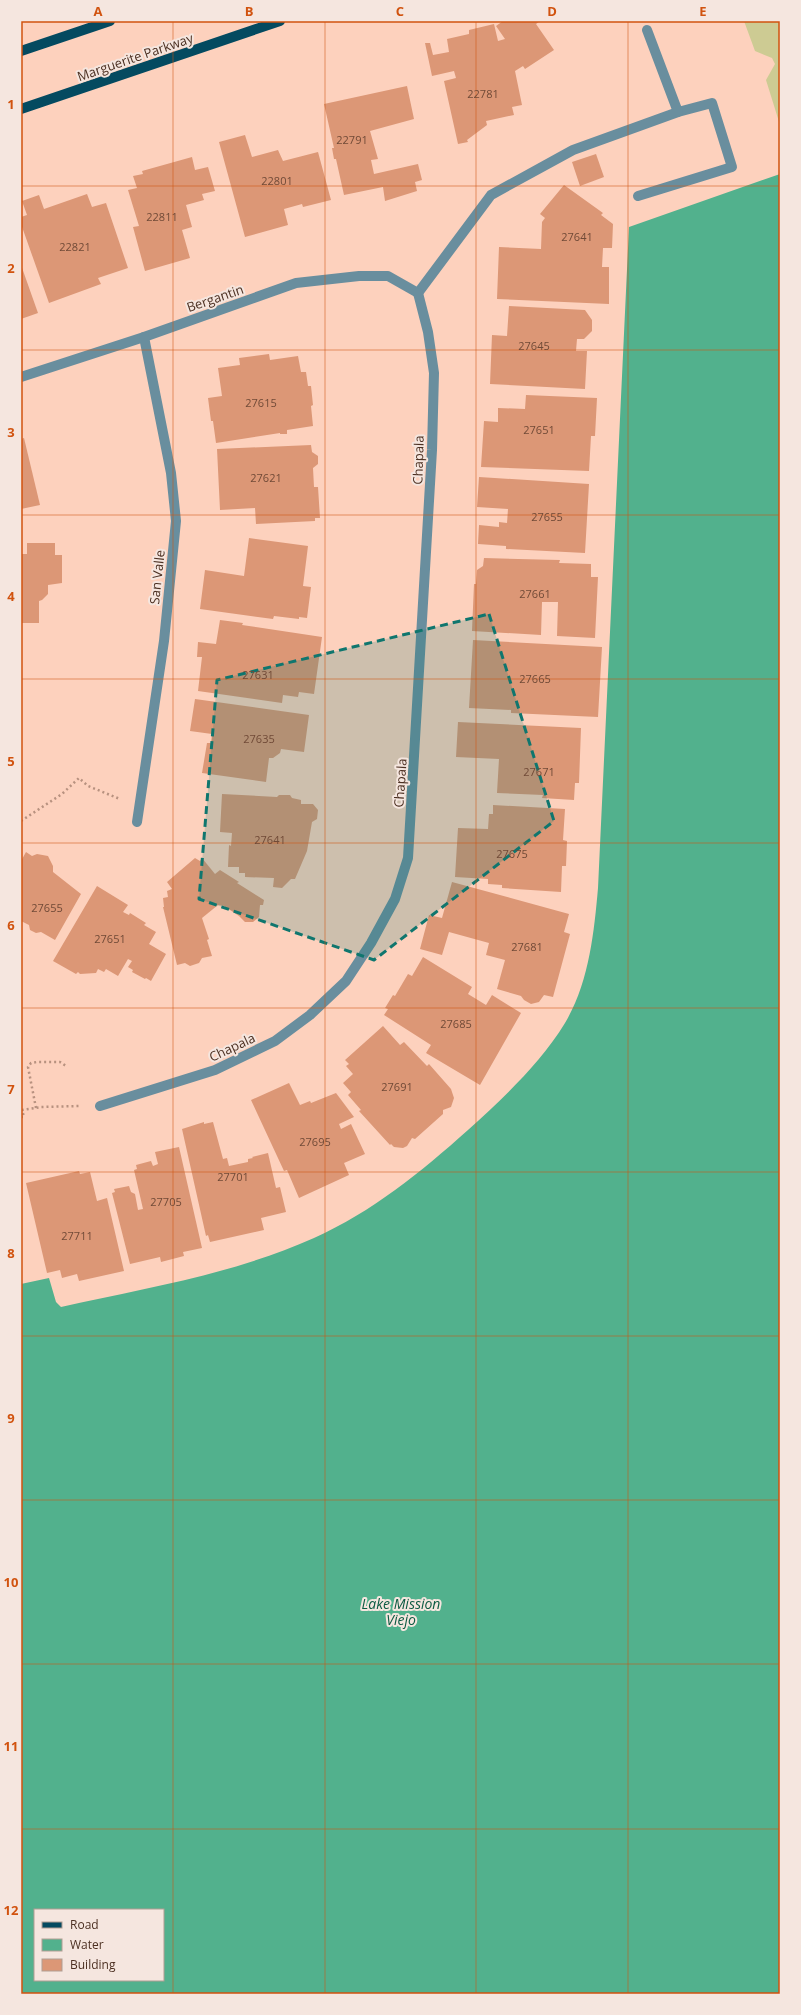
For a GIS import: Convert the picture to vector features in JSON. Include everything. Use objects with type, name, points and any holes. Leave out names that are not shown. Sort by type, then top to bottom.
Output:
[{"type":"main road","points":[[21,51],[110,21]]},
{"type":"main road","name":"Marguerite Parkway","points":[[21,109],[280,21]]},
{"type":"street","points":[[647,30],[678,112]]},
{"type":"street","points":[[418,293],[490,195],[573,150],[678,112],[712,103],[732,167],[638,196]]},
{"type":"street","name":"Bergantin","points":[[21,377],[296,283],[359,276],[388,276],[418,293]]},
{"type":"street","name":"Chapala","points":[[100,1106],[215,1070],[276,1041],[310,1015],[346,981],[371,943],[395,899],[408,858],[432,450],[434,373],[428,332],[418,293]]},
{"type":"street","name":"San Valle","points":[[137,822],[164,641],[176,521],[171,473],[144,336]]},
{"type":"path","points":[[21,821],[62,794],[80,778],[88,786],[139,806]]},
{"type":"path","points":[[36,1108],[28,1067],[31,1063],[37,1062],[60,1062],[66,1066]]},
{"type":"path","points":[[21,1117],[24,1117],[22,1110],[36,1108],[100,1106]]},
{"type":"highlighted area","points":[[489,614],[554,821],[374,960],[199,899],[217,680]]},
{"type":"shaded area","points":[[744,21],[780,21],[780,125],[766,80],[775,64],[772,58],[755,51]]},
{"type":"water","name":"Lake Mission Viejo","points":[[780,174],[780,1994],[21,1994],[21,1284],[49,1278],[56,1302],[61,1307],[221,1271],[284,1251],[314,1238],[356,1216],[395,1190],[450,1146],[494,1106],[533,1066],[555,1038],[573,1008],[585,975],[595,922],[598,888],[629,227]]},
{"type":"building","points":[[503,21],[540,21],[536,24],[554,50],[525,69],[523,66],[515,71],[522,105],[512,107],[514,115],[486,121],[487,125],[467,140],[468,142],[458,144],[444,81],[456,78],[454,71],[432,76],[425,43],[430,43],[433,55],[449,52],[447,39],[469,34],[469,30],[494,24],[498,41],[505,39],[496,26]]},
{"type":"building","points":[[407,86],[414,119],[370,131],[378,159],[371,160],[374,174],[418,164],[422,180],[415,182],[417,191],[385,201],[383,187],[344,195],[336,159],[334,159],[332,148],[334,148],[324,104]]},
{"type":"building","points":[[245,135],[252,157],[278,150],[283,161],[318,152],[331,200],[303,207],[302,204],[284,209],[288,225],[245,237],[219,142]]},
{"type":"building","points":[[596,154],[604,177],[580,186],[572,162]]},
{"type":"building","points":[[192,157],[195,170],[208,167],[215,191],[202,194],[204,200],[186,205],[192,227],[182,230],[190,258],[145,271],[133,227],[139,226],[128,190],[137,188],[133,176],[143,174],[142,171]]},
{"type":"building","points":[[564,185],[603,213],[601,215],[613,224],[612,248],[603,248],[602,267],[609,267],[609,304],[497,299],[499,247],[541,249],[542,222],[545,218],[540,214]]},
{"type":"building","points":[[87,194],[92,207],[106,203],[128,268],[98,278],[101,284],[49,303],[21,224],[21,217],[27,215],[22,201],[39,195],[44,209]]},
{"type":"building","points":[[21,265],[38,313],[21,319]]},
{"type":"building","points":[[509,306],[585,310],[592,320],[592,331],[584,339],[577,339],[576,351],[587,351],[585,389],[490,384],[492,335],[507,336]]},
{"type":"building","points":[[269,354],[270,360],[298,356],[301,372],[306,372],[308,386],[311,386],[313,426],[287,430],[287,434],[280,433],[216,443],[208,398],[222,396],[218,368],[240,365],[239,358]]},
{"type":"building","points":[[526,395],[597,398],[595,436],[591,436],[589,471],[481,467],[484,421],[498,422],[498,408],[525,409]]},
{"type":"building","points":[[24,438],[40,505],[21,509],[21,439]]},
{"type":"building","points":[[311,445],[312,452],[318,456],[318,464],[313,468],[314,487],[318,487],[320,518],[315,518],[315,521],[256,524],[255,508],[220,510],[217,449]]},
{"type":"building","points":[[479,477],[589,484],[585,553],[506,549],[506,546],[478,544],[479,525],[499,527],[499,522],[507,523],[508,509],[477,507]]},
{"type":"building","points":[[249,538],[308,546],[303,586],[311,587],[307,618],[299,617],[299,619],[274,616],[273,619],[200,609],[205,570],[244,576]]},
{"type":"building","points":[[27,543],[55,543],[55,555],[62,555],[62,583],[48,585],[48,594],[39,601],[39,623],[21,623],[21,554],[27,554]]},
{"type":"building","points":[[484,558],[560,560],[559,563],[591,564],[591,577],[598,577],[595,638],[557,636],[558,602],[542,602],[541,635],[472,631],[474,584],[476,584],[477,570],[483,566]]},
{"type":"building","points":[[220,620],[243,623],[242,625],[322,637],[314,694],[299,692],[298,697],[283,695],[282,703],[198,691],[202,657],[197,657],[198,642],[216,644]]},
{"type":"building","points":[[473,640],[602,647],[598,717],[511,713],[511,710],[469,708]]},
{"type":"building","points":[[195,699],[309,715],[304,752],[281,749],[280,753],[273,758],[269,758],[266,782],[202,773],[207,743],[211,743],[212,734],[190,731]]},
{"type":"building","points":[[458,722],[581,728],[579,783],[575,783],[574,800],[542,798],[543,795],[497,793],[499,759],[456,757]]},
{"type":"building","points":[[222,794],[277,797],[279,795],[290,795],[292,798],[301,800],[301,804],[313,804],[318,810],[317,819],[312,822],[307,851],[295,879],[291,879],[282,888],[273,887],[274,878],[245,877],[245,873],[239,873],[239,867],[228,867],[229,845],[231,846],[232,833],[220,832]]},
{"type":"building","points":[[493,805],[565,809],[563,840],[567,841],[566,866],[562,866],[561,892],[502,888],[502,885],[488,884],[488,879],[455,877],[458,828],[488,829],[489,814],[493,814]]},
{"type":"building","points":[[26,852],[32,856],[37,854],[48,856],[53,866],[53,872],[81,894],[55,940],[41,932],[36,933],[30,930],[29,925],[21,921],[21,861]]},
{"type":"building","points":[[195,858],[200,861],[202,858],[215,874],[220,870],[264,900],[263,905],[260,905],[259,917],[253,922],[245,922],[224,906],[218,905],[202,918],[209,939],[207,940],[212,956],[202,958],[199,963],[190,966],[185,963],[177,965],[163,907],[163,898],[168,897],[167,891],[172,889],[167,882]]},
{"type":"building","points":[[452,882],[569,914],[564,932],[570,934],[553,997],[544,995],[539,1002],[531,1004],[524,1000],[521,996],[497,989],[505,960],[486,955],[489,943],[449,932],[442,955],[420,949],[429,915],[442,918]]},
{"type":"building","points":[[97,886],[128,905],[123,912],[129,915],[130,913],[146,923],[144,925],[156,932],[149,944],[166,954],[151,981],[132,972],[133,970],[128,967],[132,961],[128,959],[118,976],[106,969],[104,972],[98,969],[96,973],[80,974],[78,972],[76,974],[53,961]]},
{"type":"building","points":[[423,957],[472,987],[468,994],[486,1005],[492,995],[521,1013],[480,1085],[426,1053],[431,1045],[384,1015],[388,1009],[385,1008],[393,995],[395,996],[408,974],[412,976]]},
{"type":"building","points":[[383,1026],[400,1045],[404,1042],[427,1066],[429,1064],[451,1089],[454,1098],[451,1107],[443,1110],[443,1114],[415,1139],[412,1138],[407,1146],[403,1148],[390,1145],[359,1111],[361,1110],[348,1095],[351,1092],[343,1083],[353,1074],[346,1066],[349,1064],[345,1060]]},
{"type":"building","points":[[289,1083],[300,1105],[310,1101],[311,1103],[336,1093],[354,1117],[339,1124],[341,1129],[351,1124],[365,1154],[344,1163],[349,1175],[299,1198],[287,1170],[284,1171],[251,1100]]},
{"type":"building","points":[[204,1122],[204,1124],[213,1122],[223,1159],[227,1158],[229,1166],[248,1162],[248,1159],[253,1158],[252,1157],[268,1153],[276,1188],[280,1187],[286,1212],[261,1218],[264,1230],[210,1242],[208,1235],[206,1236],[182,1129]]},
{"type":"building","points":[[179,1147],[202,1248],[183,1252],[184,1256],[161,1262],[160,1257],[130,1264],[112,1193],[115,1192],[114,1189],[129,1186],[131,1192],[135,1194],[138,1210],[143,1209],[134,1170],[137,1169],[136,1165],[151,1161],[153,1166],[158,1164],[155,1152]]},
{"type":"building","points":[[79,1171],[80,1174],[90,1172],[97,1201],[107,1198],[124,1271],[79,1281],[77,1274],[62,1278],[60,1270],[47,1273],[26,1183]]}]
